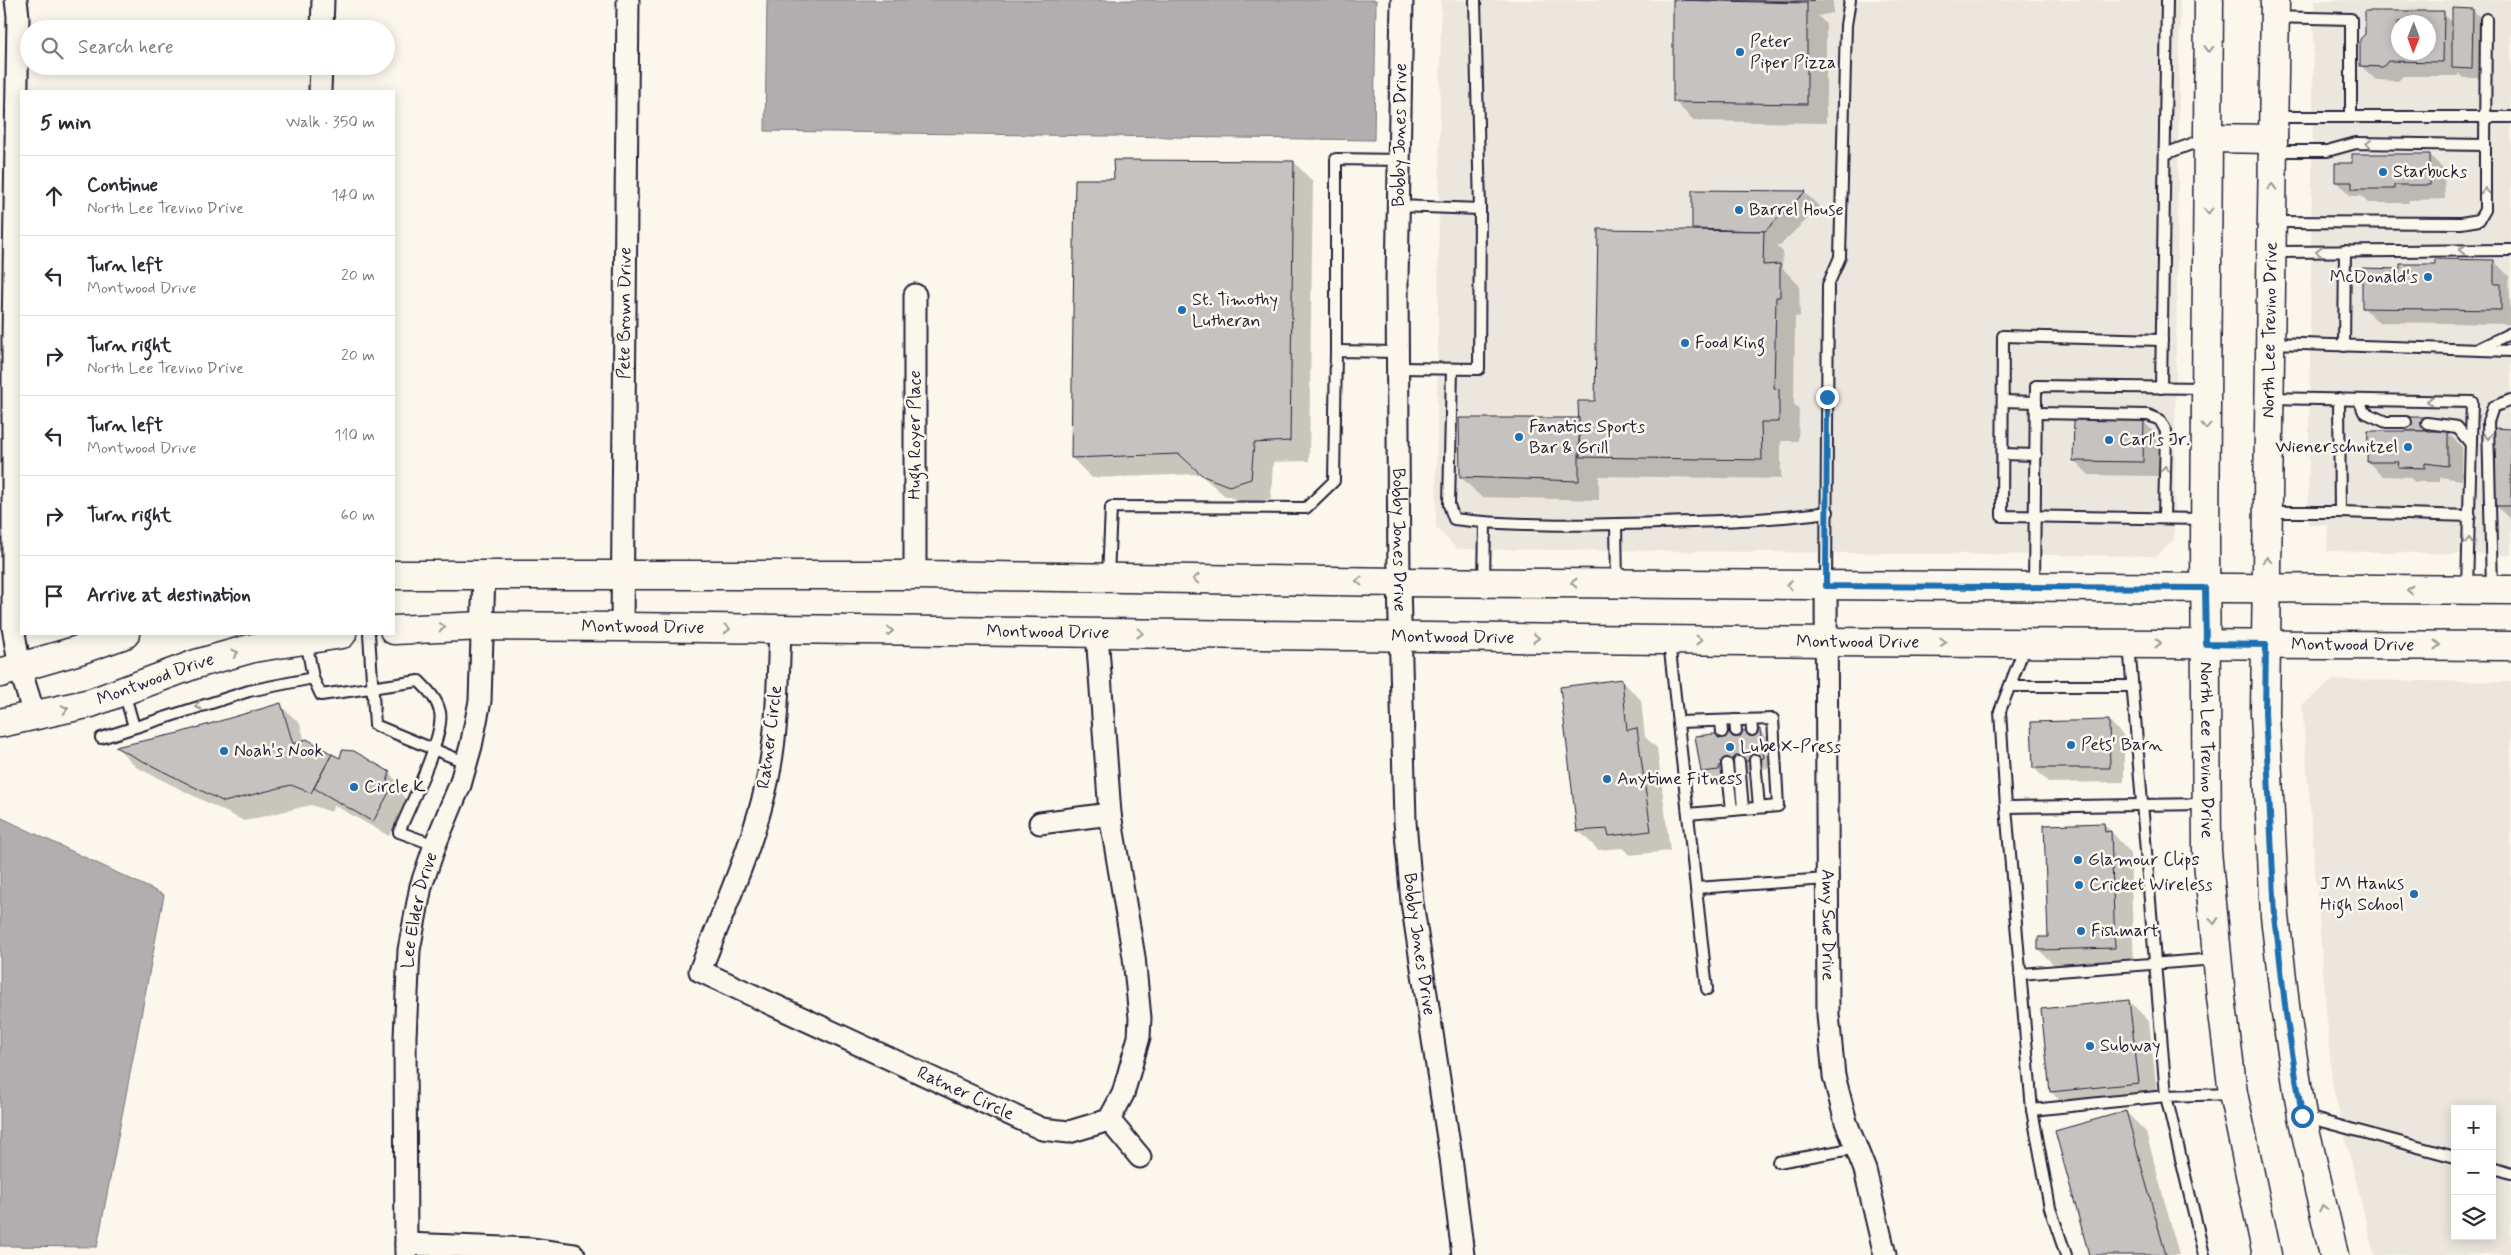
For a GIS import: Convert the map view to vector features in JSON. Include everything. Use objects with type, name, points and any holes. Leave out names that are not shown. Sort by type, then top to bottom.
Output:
[{"type":"main road","name":"North Lee Trevino Drive","points":[[2209,0],[2205,518],[2207,851],[2217,959],[2234,1093],[2266,1255]]},
{"type":"main road","name":"North Lee Trevino Drive","points":[[2275,9],[2265,713],[2275,916],[2286,1014],[2302,1116],[2334,1255]]},
{"type":"main road","points":[[2208,138],[2273,135]]},
{"type":"main road","points":[[395,574],[915,574],[1484,583],[2267,590],[2490,590]]},
{"type":"main road","name":"Montwood Drive","points":[[395,630],[484,626],[622,627],[1825,642],[2511,646]]},
{"type":"main road","points":[[10,671],[121,635]]},
{"type":"main road","name":"Montwood Drive","points":[[0,723],[35,717],[91,703],[205,661],[252,648],[325,635]]},
{"type":"street","points":[[16,0],[18,16],[14,178],[13,627],[10,671],[35,717]]},
{"type":"street","points":[[322,20],[323,0]]},
{"type":"street","name":"Pete Brown Drive","points":[[622,627],[628,0]]},
{"type":"street","name":"Bobby Jones Drive","points":[[1402,0],[1397,360],[1403,776],[1412,902],[1451,1158],[1463,1255]]},
{"type":"street","points":[[320,90],[321,75]]},
{"type":"street","name":"Hugh Royer Place","points":[[915,295],[915,574]]},
{"type":"street","name":"Lee Elder Drive","points":[[406,1250],[405,1038],[409,950],[421,886],[435,845],[460,785],[467,763],[480,701],[484,626],[484,573]]},
{"type":"street","name":"Amy Sue Drive","points":[[1826,586],[1828,1014],[1834,1076],[1846,1122],[1865,1170],[1885,1255]]},
{"type":"street","name":"Ratner Circle","points":[[780,630],[777,701],[768,778],[738,872],[700,972],[1042,1128],[1069,1132],[1109,1120]]},
{"type":"street","points":[[1096,633],[1110,814],[1134,957],[1140,1018],[1138,1037],[1123,1094],[1109,1120],[1140,1156]]},
{"type":"street","points":[[1040,823],[1110,814]]},
{"type":"street","points":[[406,1250],[531,1249],[574,1255]]},
{"type":"lane","points":[[1336,351],[1452,369],[1479,369],[1480,208],[1475,0]]},
{"type":"lane","points":[[1826,586],[1828,512],[1828,285],[1840,257],[1846,25],[1850,0]]},
{"type":"lane","points":[[2161,388],[2167,0]]},
{"type":"lane","points":[[2275,9],[2351,19],[2351,117]]},
{"type":"lane","points":[[2271,222],[2461,224],[2479,220],[2485,210],[2486,19]]},
{"type":"lane","points":[[2273,135],[2351,117],[2511,117]]},
{"type":"lane","points":[[2273,135],[2327,151],[2356,144],[2485,145]]},
{"type":"lane","points":[[2165,154],[2208,138]]},
{"type":"lane","points":[[1108,578],[1111,507],[1306,508],[1334,481],[1336,159],[1399,160]]},
{"type":"lane","points":[[1398,206],[1480,208]]},
{"type":"lane","points":[[2271,252],[2511,250]]},
{"type":"lane","points":[[2344,346],[2345,251]]},
{"type":"lane","points":[[2476,350],[2511,333]]},
{"type":"lane","points":[[2162,340],[2003,336],[2002,516],[2205,518]]},
{"type":"lane","points":[[2270,343],[2511,351]]},
{"type":"lane","points":[[1452,369],[1449,505],[1454,519],[1485,523],[1616,525],[1776,519],[1828,512]]},
{"type":"lane","points":[[2034,587],[2036,386],[2206,388]]},
{"type":"lane","points":[[2269,398],[2472,402],[2470,516],[2490,590]]},
{"type":"lane","points":[[2339,399],[2340,512]]},
{"type":"lane","points":[[2360,400],[2364,412],[2386,422],[2406,422]]},
{"type":"lane","points":[[2490,590],[2488,422],[2494,407],[2511,400]]},
{"type":"lane","points":[[2003,401],[2036,402]]},
{"type":"lane","points":[[2036,413],[2148,415],[2160,420],[2166,431],[2164,518]]},
{"type":"lane","points":[[2427,423],[2457,427],[2471,444]]},
{"type":"lane","points":[[2003,454],[2036,455]]},
{"type":"lane","points":[[2267,512],[2470,516]]},
{"type":"lane","points":[[1484,583],[1485,523]]},
{"type":"lane","points":[[1616,525],[1617,584]]},
{"type":"lane","points":[[325,635],[313,678],[321,695],[331,696],[371,686],[419,681],[434,696],[440,714],[434,750],[399,832],[435,845]]},
{"type":"lane","points":[[369,635],[375,725],[467,763]]},
{"type":"lane","points":[[1669,640],[1707,990]]},
{"type":"lane","points":[[2026,643],[2000,710],[2006,807],[2032,1110],[2050,1208],[2066,1255]]},
{"type":"lane","points":[[2129,643],[2144,805],[2154,964],[2166,1096],[2204,1255]]},
{"type":"lane","points":[[101,738],[249,691],[313,678]]},
{"type":"lane","points":[[2010,686],[2132,686]]},
{"type":"lane","points":[[123,691],[134,727]]},
{"type":"lane","points":[[1678,722],[1721,721],[1735,726],[1752,725],[1773,719],[1778,806],[1688,814]]},
{"type":"lane","points":[[1721,721],[1722,732]]},
{"type":"lane","points":[[1755,760],[1758,807]]},
{"type":"lane","points":[[1739,762],[1743,809]]},
{"type":"lane","points":[[1727,764],[1732,810]]},
{"type":"lane","points":[[2006,807],[2207,804]]},
{"type":"lane","points":[[1696,888],[1826,879]]},
{"type":"lane","points":[[2020,974],[2217,959]]},
{"type":"lane","points":[[2032,1110],[2166,1096],[2234,1093]]},
{"type":"lane","points":[[2302,1116],[2451,1156]]},
{"type":"lane","points":[[1778,1162],[1857,1148]]},
{"type":"lane","points":[[2496,1168],[2511,1173]]},
{"type":"shaded area","points":[[767,0],[1376,0],[1374,140],[765,131]]},
{"type":"shaded area","points":[[1441,0],[2180,0],[2174,540],[2157,556],[1457,549],[1436,527]]},
{"type":"shaded area","points":[[2314,0],[2511,0],[2511,555],[2327,551],[2328,525],[2308,525]]},
{"type":"shaded area","name":"J M Hanks High School","points":[[2333,680],[2511,682],[2511,1255],[2374,1255],[2332,1083],[2302,705]]},
{"type":"shaded area","points":[[0,817],[164,895],[97,1247],[0,1246]]},
{"type":"building","name":"Peter Piper Pizza","points":[[1673,0],[1807,3],[1807,104],[1673,102]]},
{"type":"building","points":[[1684,0],[1814,0],[1807,2]]},
{"type":"building","points":[[2452,8],[2473,9],[2472,69],[2452,68]]},
{"type":"building","points":[[2365,11],[2444,11],[2443,62],[2388,61],[2383,67],[2360,66],[2360,39],[2365,34]]},
{"type":"building","name":"Starbucks","points":[[2352,154],[2430,154],[2430,185],[2394,185],[2394,189],[2352,189],[2352,182],[2335,182],[2335,163],[2352,163]]},
{"type":"building","name":"St. Timothy Lutheran","points":[[1113,160],[1294,161],[1290,441],[1254,443],[1251,479],[1229,486],[1203,476],[1179,454],[1071,458],[1075,179],[1114,179]]},
{"type":"building","name":"Barrel House","points":[[1692,190],[1806,191],[1765,231],[1692,229]]},
{"type":"building","name":"Food King","points":[[1598,229],[1764,231],[1763,265],[1780,264],[1780,297],[1776,297],[1774,388],[1779,389],[1779,422],[1761,422],[1762,460],[1580,457],[1578,401],[1595,401]]},
{"type":"building","name":"McDonald's","points":[[2435,259],[2494,260],[2494,284],[2501,284],[2501,310],[2362,308],[2362,268],[2400,269],[2400,264],[2435,264]]},
{"type":"building","points":[[2406,417],[2428,417],[2427,431],[2406,431]]},
{"type":"building","name":"Fanatics Sports Bar & Grill","points":[[1459,418],[1579,418],[1579,481],[1460,477]]},
{"type":"building","name":"Carl's Jr.","points":[[2074,419],[2144,420],[2143,462],[2073,461]]},
{"type":"building","points":[[2494,428],[2511,429],[2511,506],[2495,506]]},
{"type":"building","name":"Wienerschnitzel","points":[[2368,431],[2448,431],[2448,466],[2425,463],[2425,468],[2398,467],[2399,462],[2367,462]]},
{"type":"building","name":"Anytime Fitness","points":[[1622,679],[1627,730],[1637,728],[1651,831],[1609,836],[1607,829],[1577,831],[1560,687]]},
{"type":"building","name":"Noah's Nook","points":[[281,703],[293,744],[307,739],[332,754],[311,793],[291,785],[224,802],[115,747],[179,733]]},
{"type":"building","name":"Pets' Barn","points":[[2109,720],[2110,768],[2033,768],[2031,722]]},
{"type":"building","name":"Lube X-Press","points":[[1760,729],[1764,758],[1719,766],[1719,770],[1701,772],[1695,736]]},
{"type":"building","name":"Circle K","points":[[342,750],[354,751],[390,772],[387,782],[393,785],[373,822],[314,788],[332,754],[340,758]]},
{"type":"building","points":[[2104,823],[2105,832],[2111,831],[2115,948],[2038,950],[2038,937],[2048,937],[2044,825]]},
{"type":"building","name":"Subway","points":[[2129,1000],[2139,1083],[2050,1092],[2041,1009]]},
{"type":"building","points":[[2126,1111],[2166,1255],[2089,1255],[2055,1131]]},
{"type":"place","name":"Peter Piper Pizza","points":[[1740,52]]},
{"type":"place","name":"Starbucks","points":[[2383,172]]},
{"type":"place","name":"Barrel House","points":[[1739,210]]},
{"type":"place","name":"McDonald's","points":[[2428,277]]},
{"type":"place","name":"St. Timothy Lutheran","points":[[1182,310]]},
{"type":"place","name":"Food King","points":[[1685,343]]},
{"type":"place","name":"Fanatics Sports Bar & Grill","points":[[1519,437]]},
{"type":"place","name":"Carl's Jr.","points":[[2109,440]]},
{"type":"place","name":"Wienerschnitzel","points":[[2408,447]]},
{"type":"place","name":"Pets' Barn","points":[[2071,745]]},
{"type":"place","name":"Lube X-Press","points":[[1730,747]]},
{"type":"place","name":"Noah's Nook","points":[[224,751]]},
{"type":"place","name":"Anytime Fitness","points":[[1607,779]]},
{"type":"place","name":"Circle K","points":[[354,787]]},
{"type":"place","name":"Glamour Clips","points":[[2078,860]]},
{"type":"place","name":"Cricket Wireless","points":[[2079,885]]},
{"type":"place","name":"J M Hanks High School","points":[[2414,894]]},
{"type":"place","name":"Fishmart","points":[[2081,931]]},
{"type":"place","name":"Subway","points":[[2090,1046]]},
{"type":"route","points":[[1827,397],[1828,512],[1826,586],[2205,588],[2206,644],[2266,645],[2265,713],[2275,916],[2286,1014],[2302,1116]]}]
